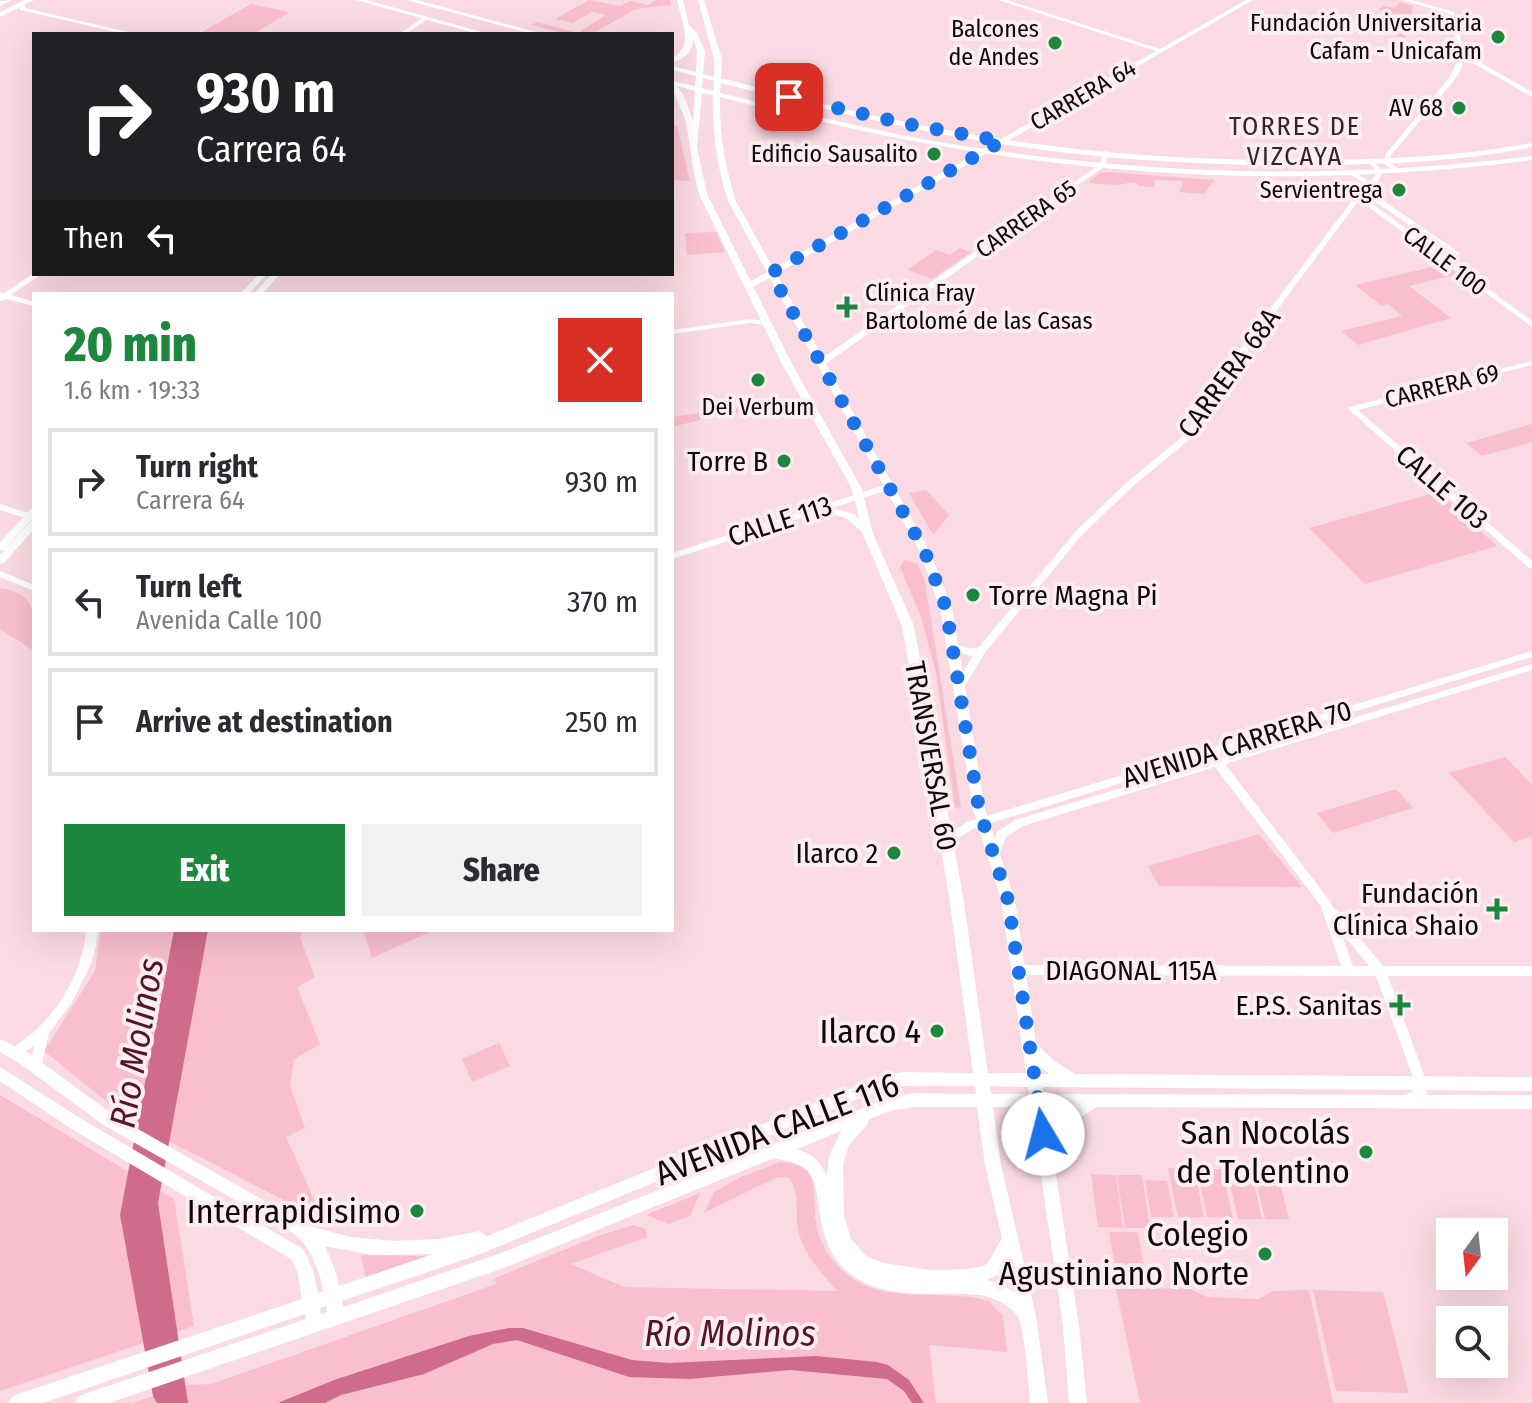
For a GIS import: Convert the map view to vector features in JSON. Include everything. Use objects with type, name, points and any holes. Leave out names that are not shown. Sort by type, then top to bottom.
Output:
[{"type":"highway","points":[[0,4],[8,0]]},
{"type":"highway","points":[[2,14],[26,2]]},
{"type":"main road","points":[[359,0],[478,32]]},
{"type":"main road","points":[[409,0],[532,32]]},
{"type":"main road","points":[[680,0],[701,51],[697,134],[692,152]]},
{"type":"main road","name":"TRANSVERSAL 60","points":[[701,0],[718,59],[716,116],[729,193],[932,565],[942,592],[961,685],[982,822],[1008,900],[1071,1326],[1078,1403]]},
{"type":"main road","points":[[504,32],[508,26]]},
{"type":"main road","points":[[674,60],[684,55],[691,30]]},
{"type":"main road","points":[[718,59],[735,78],[772,93]]},
{"type":"main road","points":[[674,69],[907,124],[1002,141],[1093,151]]},
{"type":"main road","points":[[674,84],[869,129],[985,151],[1103,165],[1225,173],[1349,172],[1531,159]]},
{"type":"main road","name":"TRANSVERSAL 60","points":[[674,87],[685,106],[703,194],[767,323],[858,492],[868,534],[903,611],[912,642],[956,896],[984,1100],[1009,1241],[1028,1316],[1039,1403]]},
{"type":"main road","points":[[716,116],[729,106],[762,104]]},
{"type":"main road","points":[[985,151],[1009,144],[1241,162],[1370,161],[1532,145]]},
{"type":"main road","points":[[246,292],[261,276]]},
{"type":"main road","points":[[259,292],[274,276]]},
{"type":"main road","points":[[821,508],[850,516],[868,534]]},
{"type":"main road","points":[[0,561],[7,545],[31,522]]},
{"type":"main road","points":[[1031,1046],[1048,1065],[1077,1080]]},
{"type":"main road","points":[[7,1049],[131,1133],[301,1229],[337,1242],[386,1248],[453,1244],[519,1231]]},
{"type":"main road","points":[[0,1073],[63,1116],[297,1254],[305,1270],[315,1325]]},
{"type":"main road","name":"AVENIDA CALLE 116","points":[[18,1403],[519,1231],[876,1085],[912,1078],[1532,1084]]},
{"type":"main road","name":"AVENIDA CALLE 116","points":[[84,1403],[501,1261],[904,1101],[1532,1102]]},
{"type":"main road","points":[[1046,1164],[1050,1140],[1062,1121],[1073,1111],[1103,1101]]},
{"type":"main road","points":[[875,1110],[850,1130],[836,1155],[836,1221],[842,1238],[855,1257],[890,1274],[973,1277],[993,1269],[1009,1241]]},
{"type":"main road","points":[[772,1151],[798,1154],[817,1168],[824,1182],[829,1232],[844,1257],[859,1271],[889,1283],[989,1289],[1012,1300],[1028,1316]]},
{"type":"main road","points":[[301,1229],[321,1254],[337,1318]]},
{"type":"street","points":[[1001,0],[1160,51]]},
{"type":"street","name":"CARRERA 64","points":[[749,286],[1250,0]]},
{"type":"street","points":[[1397,170],[1386,160],[1396,142],[1451,81],[1461,63],[1462,54],[1452,13],[1406,0]]},
{"type":"street","points":[[26,2],[22,9],[123,32]]},
{"type":"street","points":[[2,14],[42,15]]},
{"type":"street","points":[[405,32],[426,18]]},
{"type":"street","points":[[1462,54],[1532,95]]},
{"type":"street","points":[[1461,63],[1532,101]]},
{"type":"street","name":"CARRERA 65","points":[[821,363],[1103,165],[1106,152]]},
{"type":"street","points":[[1370,161],[1380,171]]},
{"type":"street","name":"CARRERA 68A","points":[[961,685],[982,649],[1079,533],[1130,484],[1186,438],[1250,341],[1361,193],[1375,182],[1380,171]]},
{"type":"street","points":[[1349,172],[1364,180],[1361,193]]},
{"type":"street","name":"CALLE 100","points":[[1361,193],[1457,254],[1441,257]]},
{"type":"street","name":"CALLE 100","points":[[1361,193],[1532,325]]},
{"type":"street","points":[[2,296],[35,276]]},
{"type":"street","points":[[2,296],[32,304]]},
{"type":"street","points":[[674,330],[754,315],[761,311]]},
{"type":"street","points":[[674,330],[750,321],[767,323]]},
{"type":"street","name":"CARRERA 69","points":[[1352,409],[1532,363]]},
{"type":"street","name":"CALLE 103","points":[[1352,409],[1532,566]]},
{"type":"street","name":"CALLE 113","points":[[674,549],[858,492],[888,487]]},
{"type":"street","name":"CALLE 113","points":[[674,555],[821,508],[858,492]]},
{"type":"street","points":[[0,507],[31,522]]},
{"type":"street","points":[[0,574],[32,587]]},
{"type":"street","points":[[0,580],[19,581]]},
{"type":"street","points":[[953,647],[970,653],[982,649]]},
{"type":"street","name":"AVENIDA CARRERA 70","points":[[945,842],[962,829],[982,822],[1532,654]]},
{"type":"street","name":"AVENIDA CARRERA 70","points":[[994,855],[1001,835],[1019,823],[1532,667]]},
{"type":"street","points":[[1219,750],[1222,761],[1266,825],[1380,971],[1421,1083],[1419,1096],[1400,1101]]},
{"type":"street","points":[[1156,769],[1163,779]]},
{"type":"street","points":[[1326,904],[1349,971]]},
{"type":"street","points":[[7,1049],[31,1043],[45,1028],[80,979],[90,955],[92,932]]},
{"type":"street","name":"DIAGONAL 115A","points":[[1019,970],[1532,971]]},
{"type":"street","points":[[36,1067],[36,1053],[45,1028]]},
{"type":"shaded area","points":[[589,0],[620,6],[630,1],[647,5],[656,0],[670,0],[671,5],[636,9],[596,32],[580,32],[605,15],[592,12],[573,23],[555,19]]},
{"type":"shaded area","points":[[1400,2],[1413,6],[1405,38],[1376,30],[1382,23],[1378,21],[1389,13],[1378,10],[1384,6],[1394,8]]},
{"type":"shaded area","points":[[251,4],[290,12],[256,32],[202,32]]},
{"type":"shaded area","points":[[537,22],[574,32],[558,32],[531,25]]},
{"type":"shaded area","points":[[674,125],[677,126],[690,181],[674,180]]},
{"type":"shaded area","points":[[1099,173],[1214,180],[1204,194],[1180,192],[1183,181],[1154,180],[1154,187],[1140,186],[1134,182],[1118,185],[1088,183]]},
{"type":"shaded area","points":[[716,232],[725,252],[687,255],[685,233]]},
{"type":"shaded area","points":[[960,248],[971,252],[932,279],[907,270],[936,250],[950,255]]},
{"type":"shaded area","points":[[1445,264],[1458,274],[1409,286],[1451,318],[1358,345],[1341,331],[1402,316],[1388,304],[1382,306],[1355,285]]},
{"type":"shaded area","points":[[800,399],[802,403],[711,417],[674,426],[674,417]]},
{"type":"shaded area","points":[[1532,424],[1532,442],[1482,456],[1466,443]]},
{"type":"shaded area","points":[[926,490],[949,515],[933,535],[909,493]]},
{"type":"shaded area","points":[[1438,492],[1497,546],[1365,584],[1309,528]]},
{"type":"shaded area","points":[[904,560],[918,564],[925,582],[961,807],[955,808],[936,673],[921,617],[900,567]]},
{"type":"shaded area","points":[[0,588],[22,596],[32,609],[32,650],[0,629]]},
{"type":"shaded area","points":[[1505,757],[1532,785],[1532,836],[1514,842],[1449,773]]},
{"type":"shaded area","points":[[1396,789],[1413,808],[1333,833],[1317,813]]},
{"type":"shaded area","points":[[1259,834],[1302,887],[1159,886],[1148,866]]},
{"type":"shaded area","points":[[101,932],[302,932],[300,938],[315,977],[297,987],[320,1044],[294,1059],[290,1086],[305,1128],[286,1137],[323,1220],[133,1123],[44,1051],[95,971]]},
{"type":"shaded area","points":[[174,932],[208,932],[158,1203],[188,1403],[157,1403],[153,1396],[120,1215]]},
{"type":"shaded area","points":[[364,932],[430,932],[372,958]]},
{"type":"shaded area","points":[[499,1043],[510,1066],[472,1082],[462,1059]]},
{"type":"shaded area","points":[[0,1095],[174,1199],[194,1326],[0,1391]]},
{"type":"shaded area","points":[[780,1162],[803,1168],[809,1174],[814,1190],[817,1227],[823,1244],[833,1260],[853,1279],[870,1288],[889,1292],[989,1301],[1003,1316],[1007,1352],[929,1345],[936,1403],[132,1403],[186,1385],[211,1384],[496,1284],[495,1278],[600,1235],[634,1225],[646,1229],[647,1237],[571,1264],[624,1287],[837,1291],[815,1265],[802,1243],[795,1190],[789,1178],[777,1177],[704,1213],[714,1192],[741,1177]]},
{"type":"shaded area","points":[[1168,1168],[1194,1169],[1204,1217],[1178,1217]]},
{"type":"shaded area","points":[[1197,1169],[1222,1169],[1233,1218],[1207,1217]]},
{"type":"shaded area","points":[[1091,1174],[1116,1175],[1123,1228],[1098,1227]]},
{"type":"shaded area","points":[[1117,1175],[1142,1175],[1150,1228],[1125,1228]]},
{"type":"shaded area","points":[[1228,1176],[1252,1176],[1262,1219],[1238,1219]]},
{"type":"shaded area","points":[[1255,1176],[1278,1176],[1289,1219],[1265,1219]]},
{"type":"shaded area","points":[[1145,1180],[1167,1181],[1174,1217],[1151,1217]]},
{"type":"shaded area","points":[[700,1193],[690,1216],[669,1224],[646,1215]]},
{"type":"shaded area","points":[[1109,1232],[1138,1232],[1147,1286],[1118,1286]]},
{"type":"shaded area","points":[[361,1255],[435,1256],[366,1279]]},
{"type":"shaded area","points":[[1189,1288],[1207,1297],[1258,1299],[1273,1291],[1309,1290],[1333,1403],[1140,1403],[1116,1289]]},
{"type":"shaded area","points":[[1313,1290],[1383,1292],[1409,1393],[1336,1391]]},
{"type":"shaded area","points":[[523,1328],[632,1360],[669,1363],[816,1356],[877,1362],[888,1365],[909,1380],[924,1403],[912,1403],[904,1391],[887,1379],[790,1370],[690,1379],[629,1377],[517,1340],[493,1344],[424,1374],[341,1395],[325,1403],[278,1403],[334,1380],[469,1336]]},
{"type":"place","name":"Fundación Universitaria Cafam - Unicafam","points":[[1498,37]]},
{"type":"place","name":"Balcones de Andes","points":[[1055,43]]},
{"type":"place","name":"AV 68","points":[[1459,108]]},
{"type":"place","name":"Edificio Sausalito","points":[[934,154]]},
{"type":"place","name":"Servientrega","points":[[1399,190]]},
{"type":"place","name":"Clínica Fray Bartolomé de las Casas","points":[[847,307]]},
{"type":"place","name":"Dei Verbum","points":[[758,380]]},
{"type":"place","name":"Torre B","points":[[784,461]]},
{"type":"place","name":"Torre Magna Pi","points":[[973,595]]},
{"type":"place","name":"Ilarco 2","points":[[894,853]]},
{"type":"place","name":"Fundación Clínica Shaio","points":[[1497,909]]},
{"type":"place","name":"E.P.S. Sanitas","points":[[1400,1005]]},
{"type":"place","name":"Ilarco 4","points":[[937,1031]]},
{"type":"place","name":"San Nocolás de Tolentino","points":[[1366,1152]]},
{"type":"place","name":"Interrapidisimo","points":[[417,1211]]},
{"type":"place","name":"Colegio Agustiniano Norte","points":[[1265,1254]]},
{"type":"district","name":"TORRES DE VIZCAYA","points":[[1295,141]]},
{"type":"route","points":[[789,97],[907,124],[1002,141],[771,273],[932,565],[942,592],[961,685],[979,809],[1008,900],[1043,1134]]},
{"type":"water label","name":"Río Molinos","points":[[137,1043]]},
{"type":"water label","name":"Río Molinos","points":[[730,1334]]}]
